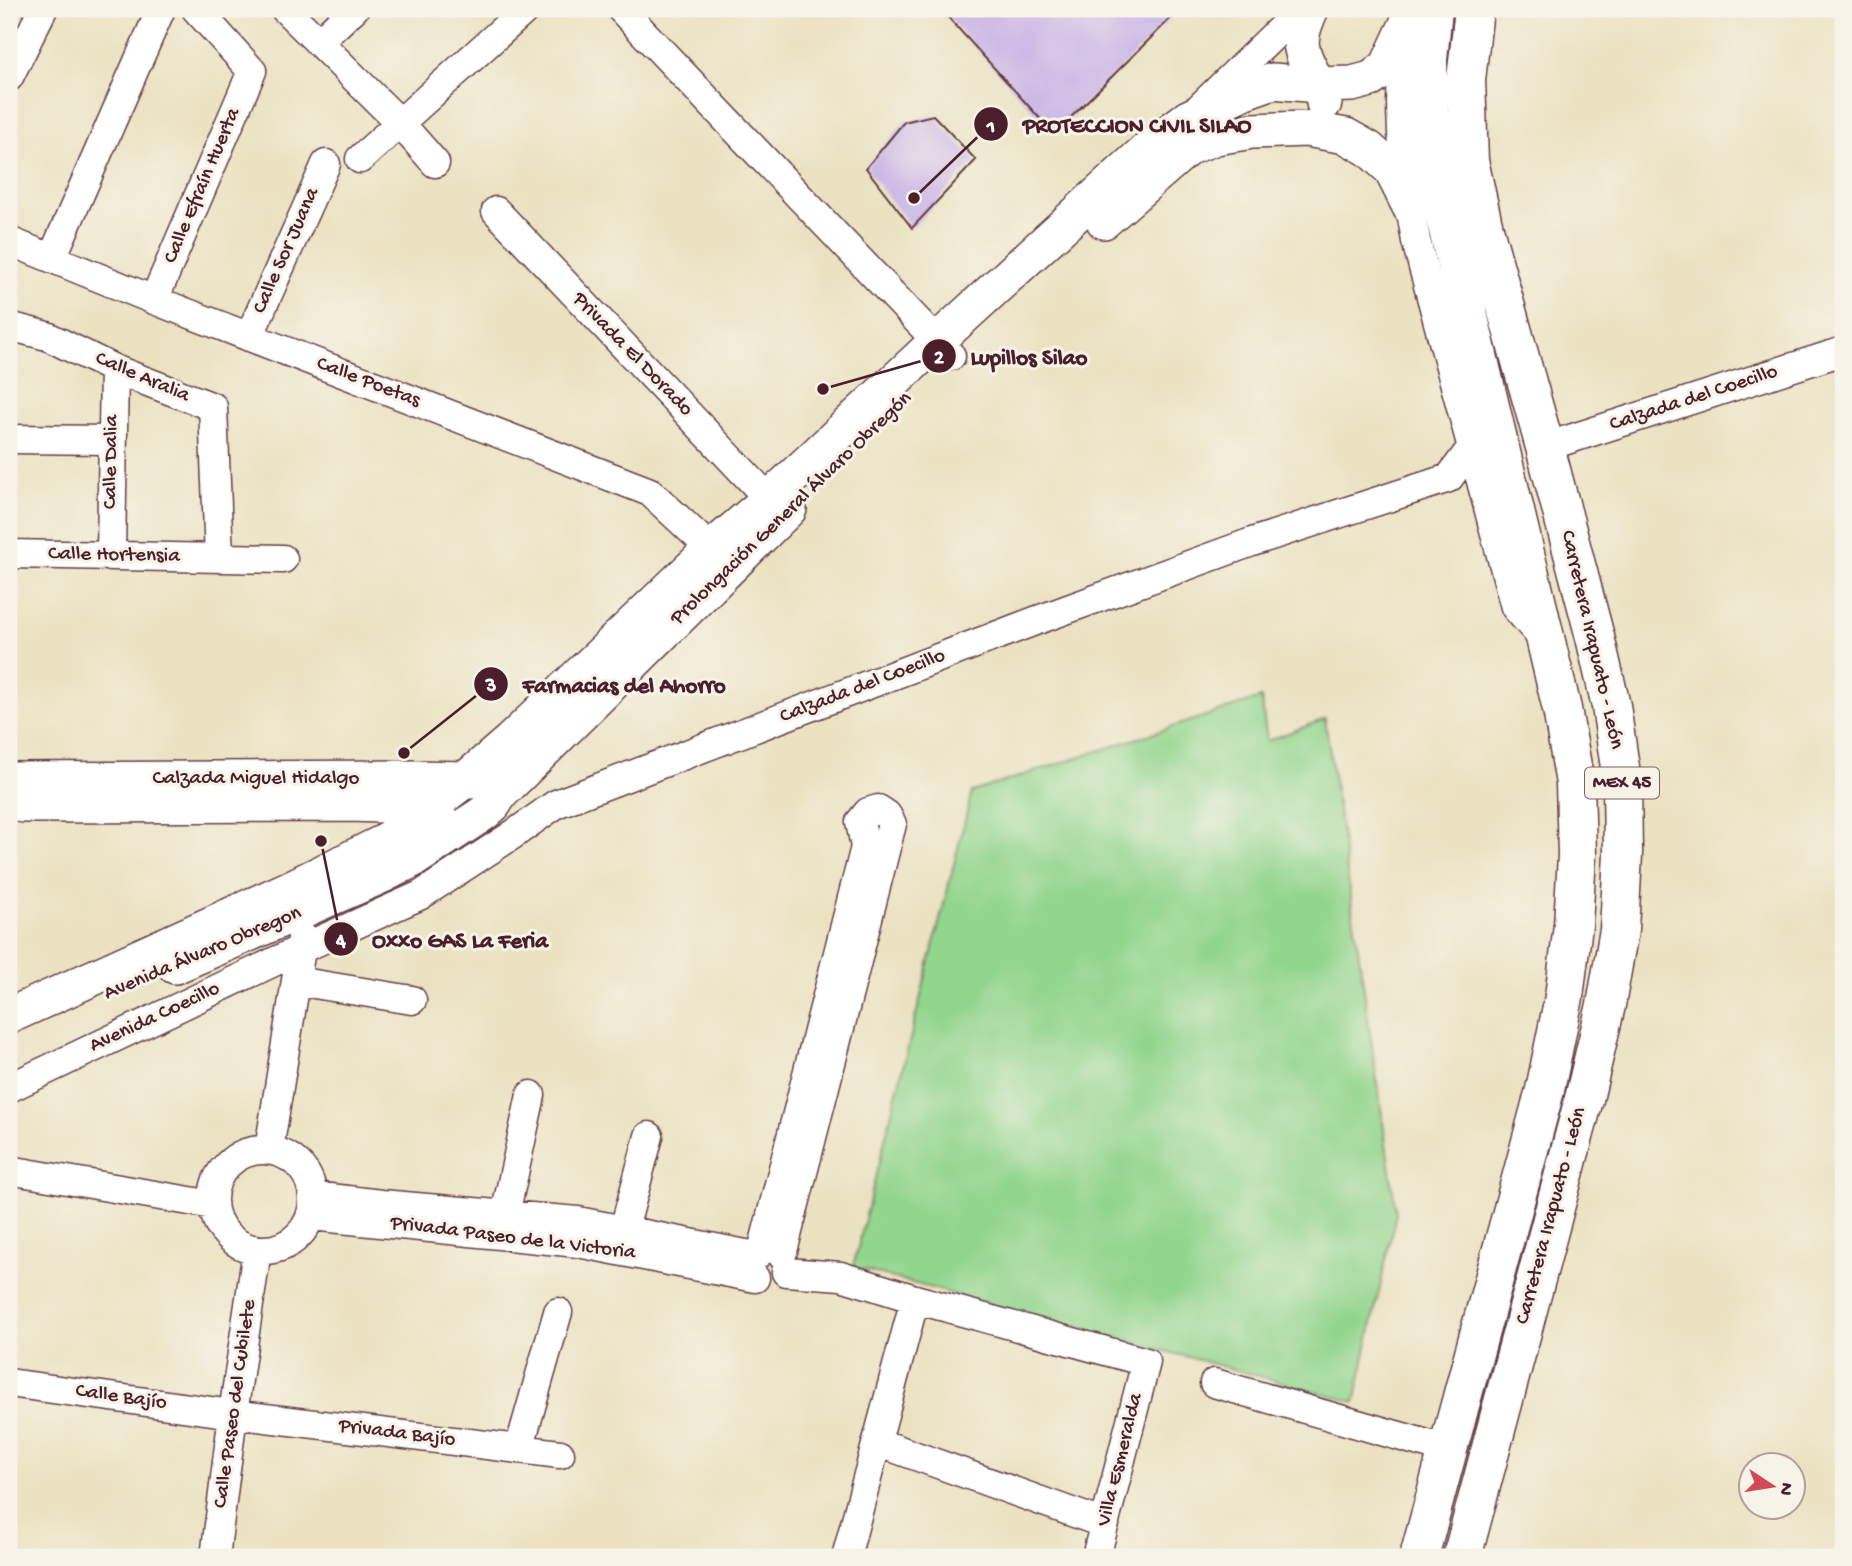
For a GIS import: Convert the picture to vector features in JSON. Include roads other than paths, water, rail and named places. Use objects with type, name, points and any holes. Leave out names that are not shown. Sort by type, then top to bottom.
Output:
[{"type":"highway","name":"Carretera Irapuato - León","points":[[1462,1557],[1584,1099],[1606,1005],[1619,930],[1623,854],[1622,781],[1611,706],[1545,447],[1484,229],[1469,161],[1466,80],[1474,9]]},
{"type":"highway","name":"Carretera Irapuato - León","points":[[1418,12],[1428,60],[1429,111],[1436,179],[1562,709],[1575,783],[1577,855],[1573,925],[1564,997],[1545,1090],[1419,1557]]},
{"type":"main road","points":[[1306,129],[1320,118],[1324,106],[1322,92],[1301,48],[1302,30],[1311,9]]},
{"type":"main road","points":[[1188,132],[1245,91],[1273,82],[1352,84],[1371,79],[1387,67],[1418,12]]},
{"type":"main road","points":[[1188,132],[1216,137],[1252,131],[1306,129],[1346,136],[1369,149],[1391,169],[1410,207]]},
{"type":"main road","name":"Prolongación General Álvaro Obregón","points":[[426,809],[510,741],[711,549],[944,349],[1188,132]]},
{"type":"main road","name":"Prolongación General Álvaro Obregón","points":[[484,810],[783,515],[944,349],[1153,144],[1188,132]]},
{"type":"main road","name":"Calzada Miguel Hidalgo","points":[[9,780],[466,779],[484,810]]},
{"type":"main road","points":[[348,804],[365,851]]},
{"type":"main road","name":"Calzada Miguel Hidalgo","points":[[9,805],[348,804],[484,810]]},
{"type":"main road","name":"Avenida Álvaro Obregon","points":[[9,1038],[298,899],[365,851],[384,842],[426,809]]},
{"type":"main road","name":"Avenida Álvaro Obregon","points":[[9,1016],[298,899],[416,858],[484,810]]},
{"type":"street","points":[[9,77],[43,9]]},
{"type":"street","points":[[52,258],[161,9]]},
{"type":"street","name":"Calle Efraín Huerta","points":[[154,300],[252,71],[196,9]]},
{"type":"street","points":[[285,9],[401,123],[435,163]]},
{"type":"street","points":[[318,42],[354,9]]},
{"type":"street","points":[[360,159],[526,9]]},
{"type":"street","points":[[621,9],[944,349]]},
{"type":"street","name":"Prolongación General Álvaro Obregón","points":[[1188,132],[1301,9]]},
{"type":"street","name":"MEX 45","points":[[1418,12],[1402,79],[1402,128],[1416,241],[1515,607],[1546,642]]},
{"type":"street","name":"Calle Sor Juana","points":[[249,337],[326,164]]},
{"type":"street","name":"Privada El Dorado","points":[[496,211],[769,499]]},
{"type":"street","name":"Calle Poetas","points":[[9,241],[650,492],[711,549]]},
{"type":"street","name":"Calle Aralia","points":[[9,326],[47,336],[114,369],[213,407],[219,558]]},
{"type":"street","name":"Calzada del Coecillo","points":[[1545,447],[1843,351]]},
{"type":"street","name":"Calle Dalia","points":[[111,556],[114,369]]},
{"type":"street","points":[[9,439],[113,440]]},
{"type":"street","points":[[1472,447],[1449,478],[1485,497]]},
{"type":"street","name":"Calzada del Coecillo","points":[[301,949],[421,895],[556,804],[983,640],[1252,542],[1449,478]]},
{"type":"street","name":"Calle Hortensia","points":[[9,554],[284,559]]},
{"type":"street","points":[[484,810],[511,836]]},
{"type":"street","points":[[768,1262],[822,1059],[892,824],[887,814],[878,810],[868,812],[860,822],[865,846],[822,1059]]},
{"type":"street","points":[[269,1150],[301,949],[298,899]]},
{"type":"street","name":"Avenida Coecillo","points":[[9,1088],[301,949]]},
{"type":"street","points":[[296,981],[412,1000]]},
{"type":"street","points":[[505,1225],[531,1095]]},
{"type":"street","points":[[621,1240],[649,1136]]},
{"type":"street","points":[[269,1150],[286,1155],[299,1165],[309,1179],[312,1206],[303,1231],[290,1243],[274,1250],[257,1250],[237,1243],[222,1229],[213,1205],[222,1172],[234,1159],[251,1151],[269,1150]]},
{"type":"street","points":[[9,1170],[213,1205]]},
{"type":"street","name":"Privada Paseo de la Victoria","points":[[312,1206],[505,1225],[578,1221],[621,1240],[841,1276],[1146,1362]]},
{"type":"street","name":"Calle Paseo del Cubilete","points":[[215,1557],[257,1250]]},
{"type":"street","points":[[846,1557],[915,1299]]},
{"type":"street","points":[[519,1449],[558,1312]]},
{"type":"street","name":"Villa Esmeralda","points":[[1096,1557],[1146,1362]]},
{"type":"street","name":"Calle Bajío","points":[[9,1382],[233,1414]]},
{"type":"street","points":[[1214,1384],[1448,1450]]},
{"type":"street","name":"Privada Bajío","points":[[233,1414],[560,1454]]},
{"type":"street","points":[[877,1442],[1105,1524]]},
{"type":"place","name":"PROTECCION CIVIL SILAO","points":[[914,198]]},
{"type":"place","name":"Lupillos Silao","points":[[823,389]]},
{"type":"place","name":"Farmacias del Ahorro","points":[[404,753]]},
{"type":"place","name":"Oxxo GAS La Feria","points":[[321,841]]}]
